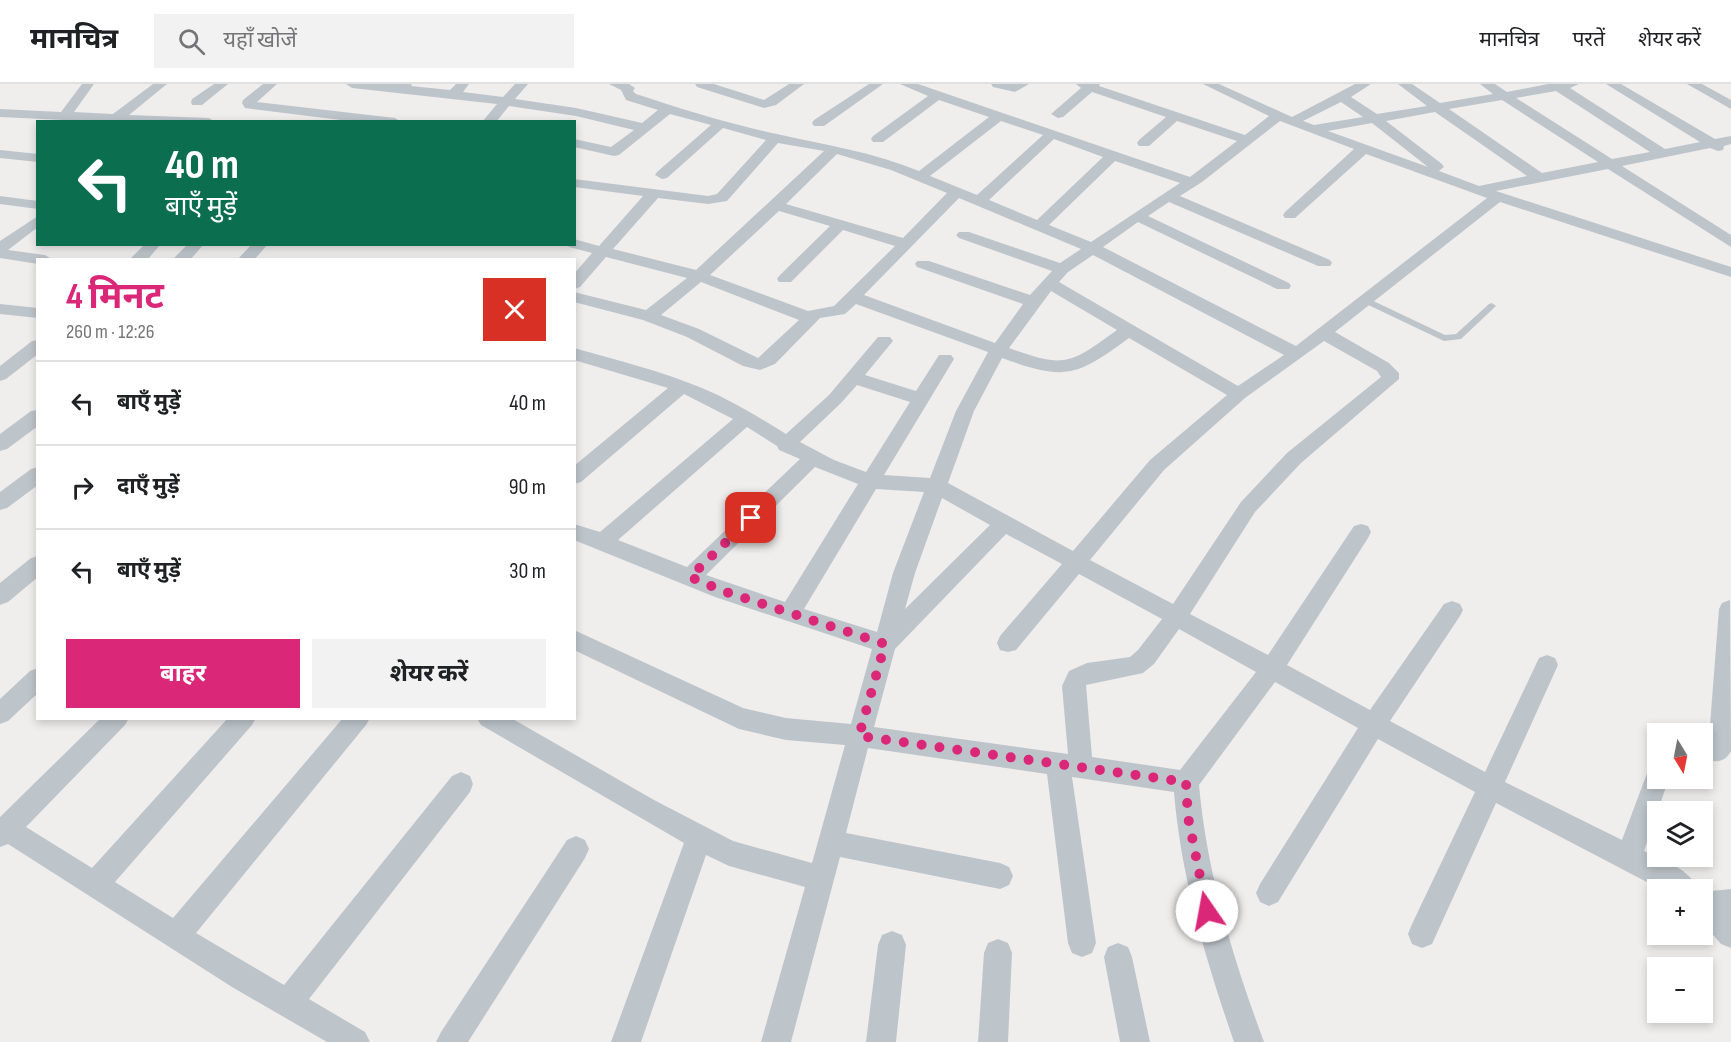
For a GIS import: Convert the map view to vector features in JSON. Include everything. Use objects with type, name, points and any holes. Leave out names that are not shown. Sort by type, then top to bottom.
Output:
[{"type":"street","points":[[65,115],[88,84]]},
{"type":"street","points":[[117,117],[161,84]]},
{"type":"street","points":[[197,102],[222,84]]},
{"type":"street","points":[[271,84],[248,103],[363,120]]},
{"type":"street","points":[[352,84],[403,86],[576,112],[644,129]]},
{"type":"street","points":[[453,94],[463,84]]},
{"type":"street","points":[[490,120],[522,84]]},
{"type":"street","points":[[701,84],[765,104],[798,84]]},
{"type":"street","points":[[819,123],[877,84]]},
{"type":"street","points":[[906,84],[1191,182]]},
{"type":"street","points":[[997,84],[1015,88],[1023,84]]},
{"type":"street","points":[[1209,84],[1285,119],[1497,197],[1731,272]]},
{"type":"street","points":[[776,1042],[904,573],[965,411],[998,350],[1033,302],[1056,276],[1092,248],[1191,182],[1246,140],[1285,119],[1365,84]]},
{"type":"street","points":[[1404,84],[1539,178]]},
{"type":"street","points":[[1486,84],[1731,242]]},
{"type":"street","points":[[1315,129],[1556,85],[1573,84]]},
{"type":"street","points":[[1612,84],[1731,155]]},
{"type":"street","points":[[1694,84],[1731,105]]},
{"type":"street","points":[[626,85],[631,96],[668,109],[775,138],[834,149],[896,167],[1092,248],[1297,354]]},
{"type":"street","points":[[1058,114],[1089,85],[1246,140]]},
{"type":"street","points":[[1556,85],[1663,154]]},
{"type":"street","points":[[878,139],[937,95]]},
{"type":"street","points":[[1341,96],[1374,118],[1454,181]]},
{"type":"street","points":[[576,143],[614,152],[668,109]]},
{"type":"street","points":[[0,124],[6,113],[163,120]]},
{"type":"street","points":[[920,177],[999,116]]},
{"type":"street","points":[[1144,143],[1175,116]]},
{"type":"street","points":[[662,175],[721,123]]},
{"type":"street","points":[[979,201],[1052,134]]},
{"type":"street","points":[[576,183],[708,200],[722,198],[775,138]]},
{"type":"street","points":[[1478,190],[1731,140]]},
{"type":"street","points":[[1290,214],[1365,147]]},
{"type":"street","points":[[650,316],[699,276],[834,149]]},
{"type":"street","points":[[0,154],[36,158]]},
{"type":"street","points":[[1039,226],[1113,155]]},
{"type":"street","points":[[576,298],[650,316],[693,333],[749,362],[760,364],[769,360],[810,318],[823,312],[839,310],[957,192]]},
{"type":"street","points":[[576,282],[654,193]]},
{"type":"street","points":[[1168,196],[1324,263]]},
{"type":"street","points":[[1008,644],[1157,465],[1239,394],[1297,354],[1497,197]]},
{"type":"street","points":[[0,200],[36,205]]},
{"type":"street","points":[[776,206],[906,244]]},
{"type":"street","points":[[1139,217],[1282,286]]},
{"type":"street","points":[[0,248],[36,221]]},
{"type":"street","points":[[785,279],[840,225]]},
{"type":"street","points":[[964,235],[1056,276],[1130,329],[1239,394]]},
{"type":"street","points":[[576,245],[699,276],[810,318]]},
{"type":"street","points":[[139,258],[152,246]]},
{"type":"street","points":[[182,258],[195,246]]},
{"type":"street","points":[[247,258],[259,246]]},
{"type":"street","points":[[0,253],[36,259]]},
{"type":"street","points":[[923,264],[1033,302]]},
{"type":"street","points":[[853,297],[1055,369],[1069,368],[1079,364],[1130,329]]},
{"type":"street","points":[[0,309],[36,313]]},
{"type":"street","points":[[1082,943],[1070,765],[1074,686],[1077,678],[1088,673],[1135,666],[1146,657],[1176,617],[1248,507],[1293,458],[1390,379],[1390,373],[1383,367],[1323,333]]},
{"type":"street","points":[[786,445],[854,378],[884,341]]},
{"type":"street","points":[[0,375],[36,347]]},
{"type":"street","points":[[576,355],[640,372],[712,399],[786,445],[832,468],[870,480],[936,486],[1491,788],[1670,879]]},
{"type":"street","points":[[790,613],[945,359]]},
{"type":"street","points":[[854,378],[921,399]]},
{"type":"street","points":[[576,475],[680,388]]},
{"type":"street","points":[[0,444],[36,417]]},
{"type":"street","points":[[602,542],[745,418]]},
{"type":"street","points":[[690,577],[813,458]]},
{"type":"street","points":[[0,503],[36,476]]},
{"type":"street","points":[[885,644],[1004,523]]},
{"type":"street","points":[[1249,1042],[1228,984],[1207,911],[1188,817],[1186,782],[1272,669],[1361,531]]},
{"type":"street","points":[[576,533],[723,591],[885,644]]},
{"type":"street","points":[[0,596],[36,566]]},
{"type":"street","points":[[1713,750],[1717,751],[1721,746],[1731,604]]},
{"type":"street","points":[[1269,893],[1374,724],[1452,610]]},
{"type":"street","points":[[576,640],[738,718],[786,729],[859,736],[1186,782]]},
{"type":"street","points":[[1422,934],[1547,665]]},
{"type":"street","points":[[0,714],[36,680]]},
{"type":"street","points":[[115,720],[3,832],[355,1042]]},
{"type":"street","points":[[95,885],[242,720]]},
{"type":"street","points":[[176,936],[356,720]]},
{"type":"street","points":[[492,720],[729,853],[820,878]]},
{"type":"street","points":[[288,1003],[461,784]]},
{"type":"street","points":[[1629,857],[1653,789]]},
{"type":"street","points":[[626,1042],[699,838]]},
{"type":"street","points":[[830,842],[1000,876]]},
{"type":"street","points":[[451,1042],[576,849]]},
{"type":"street","points":[[1714,903],[1731,934]]},
{"type":"street","points":[[881,1042],[892,945]]},
{"type":"street","points":[[993,1042],[998,953]]},
{"type":"street","points":[[1118,957],[1135,1042]]},
{"type":"lane","points":[[1365,300],[1444,338],[1452,339],[1458,337],[1492,306]]},
{"type":"route","points":[[751,518],[690,577],[723,591],[885,644],[859,736],[1186,782],[1188,817],[1207,911]]}]
